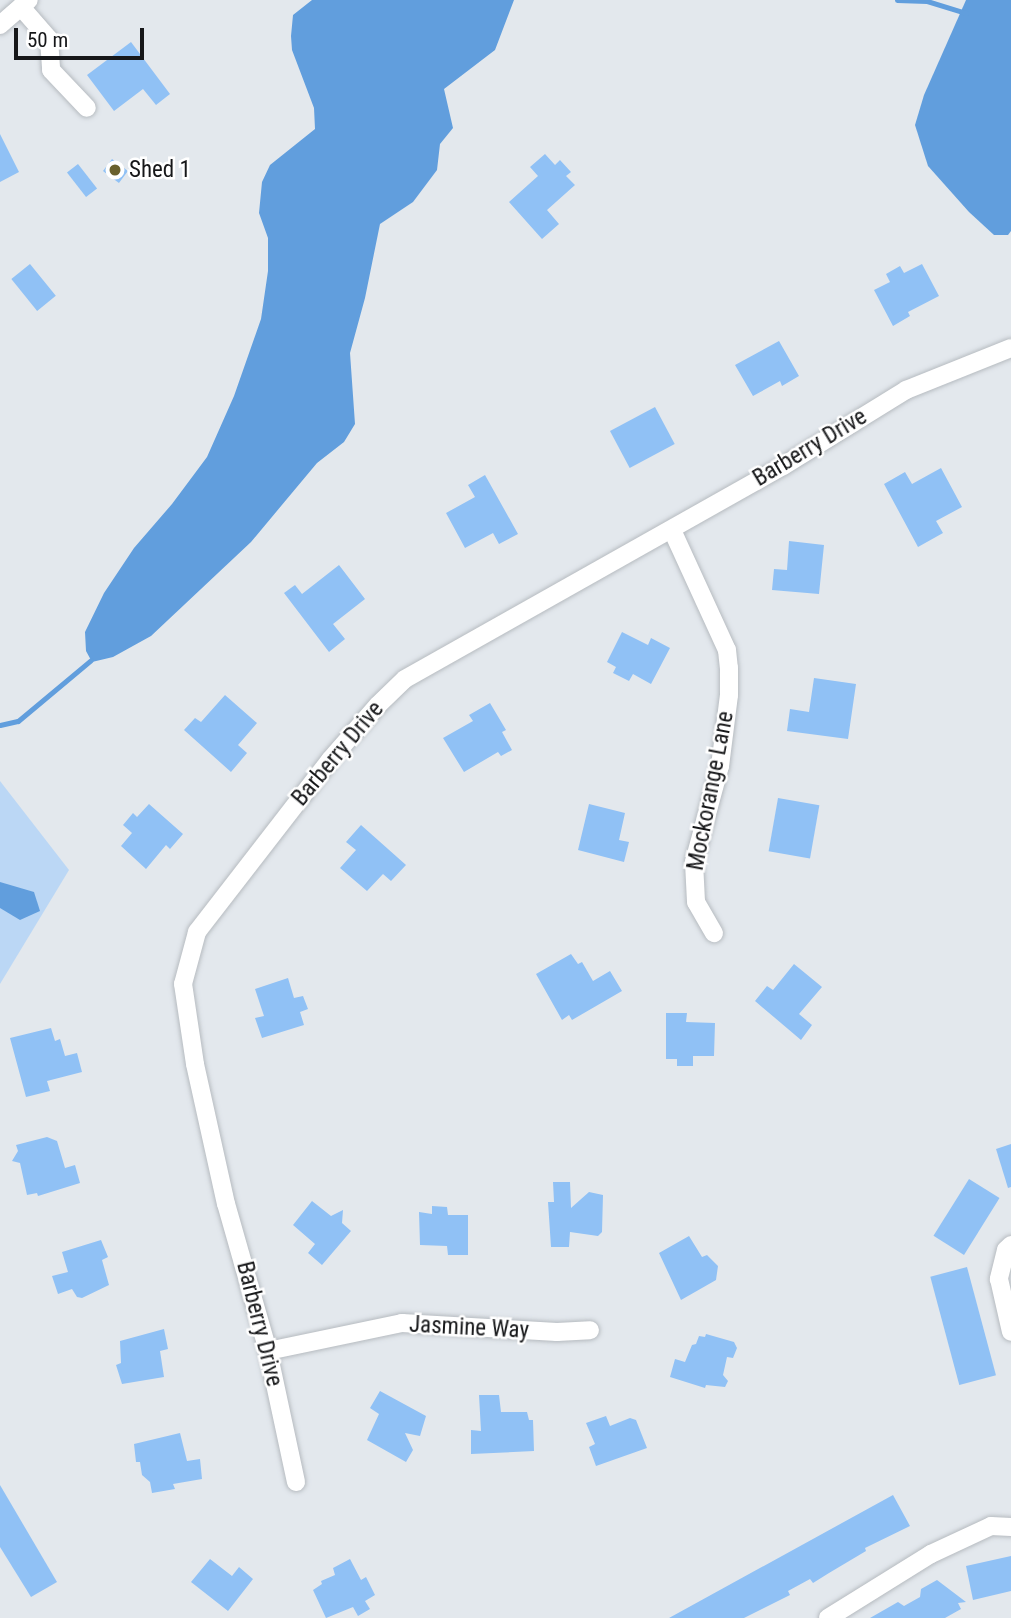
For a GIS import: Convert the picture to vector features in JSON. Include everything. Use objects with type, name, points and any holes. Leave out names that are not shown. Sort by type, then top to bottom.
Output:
[{"type":"street","points":[[0,25],[25,4],[49,39],[51,70],[86,108]]},
{"type":"street","name":"Barberry Drive","points":[[296,1482],[268,1351],[226,1204],[195,1064],[183,984],[197,932],[330,761],[378,705],[405,679],[672,530],[906,390],[1011,348]]},
{"type":"street","name":"Mockorange Lane","points":[[672,530],[727,650],[729,668],[720,766],[694,862],[696,902],[714,933]]},
{"type":"street","points":[[1011,1245],[1006,1250],[999,1279],[1011,1332]]},
{"type":"street","name":"Jasmine Way","points":[[268,1351],[402,1323],[557,1332],[590,1330]]},
{"type":"street","points":[[828,1618],[931,1554],[991,1526],[1011,1527]]},
{"type":"shaded area","points":[[0,781],[69,870],[0,984]]},
{"type":"water","points":[[312,0],[514,0],[495,50],[444,89],[453,128],[440,144],[437,170],[413,202],[380,224],[365,298],[350,353],[355,424],[344,442],[317,463],[251,542],[151,636],[113,657],[92,662],[86,651],[85,632],[104,593],[134,548],[172,504],[207,457],[234,396],[261,319],[268,271],[268,238],[259,213],[262,182],[270,165],[315,129],[314,108],[292,50],[291,36],[293,15]]},
{"type":"water","points":[[966,0],[1011,0],[1011,231],[1008,235],[994,235],[969,212],[928,166],[915,125],[924,95]]},
{"type":"water","points":[[0,882],[34,892],[40,911],[20,920],[0,908]]},
{"type":"building","points":[[131,42],[170,94],[156,105],[143,89],[114,111],[87,75]]},
{"type":"building","points":[[0,134],[19,172],[0,182]]},
{"type":"building","points":[[545,154],[555,165],[560,160],[571,172],[566,176],[575,185],[547,210],[559,224],[542,239],[509,202],[538,176],[530,167]]},
{"type":"building","name":"Shed 1","points":[[112,159],[128,171],[119,183],[103,171]]},
{"type":"building","points":[[78,164],[97,188],[86,197],[67,173]]},
{"type":"building","points":[[30,264],[56,296],[37,311],[11,279]]},
{"type":"building","points":[[922,264],[939,296],[908,312],[910,316],[893,326],[874,290],[890,282],[886,274],[900,266],[904,273]]},
{"type":"building","points":[[779,341],[799,376],[782,386],[780,381],[753,396],[735,365]]},
{"type":"building","points":[[655,407],[675,444],[630,468],[610,431]]},
{"type":"building","points":[[941,468],[962,507],[936,521],[943,533],[918,547],[884,484],[905,472],[912,484]]},
{"type":"building","points":[[485,475],[518,534],[499,544],[493,533],[465,548],[446,513],[475,497],[468,485]]},
{"type":"building","points":[[789,541],[824,545],[819,594],[772,590],[774,569],[787,570]]},
{"type":"building","points":[[339,565],[365,599],[333,624],[345,639],[329,652],[284,593],[295,585],[302,594]]},
{"type":"building","points":[[622,632],[648,645],[651,638],[670,648],[651,684],[633,674],[629,681],[613,673],[616,667],[607,662]]},
{"type":"building","points":[[814,678],[856,684],[848,739],[787,731],[790,709],[809,712]]},
{"type":"building","points":[[225,695],[257,723],[238,745],[247,753],[231,772],[184,730],[195,718],[201,722]]},
{"type":"building","points":[[490,703],[506,730],[502,732],[512,750],[501,756],[498,752],[464,772],[443,738],[473,721],[469,715]]},
{"type":"building","points":[[778,798],[819,805],[810,858],[769,851]]},
{"type":"building","points":[[149,804],[183,834],[170,849],[166,845],[146,869],[121,846],[132,833],[123,825],[133,813],[137,817]]},
{"type":"building","points":[[589,804],[625,813],[619,840],[629,842],[624,862],[578,850]]},
{"type":"building","points":[[361,825],[406,865],[391,881],[383,874],[367,891],[340,868],[356,850],[346,842]]},
{"type":"building","points":[[571,954],[578,964],[582,962],[593,981],[610,971],[622,991],[572,1020],[569,1015],[562,1020],[536,974]]},
{"type":"building","points":[[794,964],[822,987],[799,1014],[812,1025],[801,1040],[755,1001],[767,986],[773,990]]},
{"type":"building","points":[[288,978],[294,998],[303,996],[308,1009],[300,1012],[304,1025],[262,1038],[255,1018],[264,1016],[255,989]]},
{"type":"building","points":[[666,1013],[687,1013],[686,1022],[715,1023],[714,1056],[693,1056],[693,1066],[677,1066],[677,1059],[666,1059]]},
{"type":"building","points":[[51,1028],[55,1041],[60,1039],[65,1056],[77,1053],[82,1072],[47,1081],[50,1091],[26,1097],[10,1038]]},
{"type":"building","points":[[47,1137],[57,1141],[65,1168],[75,1165],[80,1183],[38,1196],[37,1193],[27,1195],[20,1163],[12,1161],[18,1151],[16,1145]]},
{"type":"building","points":[[1011,1144],[1011,1187],[1008,1188],[996,1149]]},
{"type":"building","points":[[969,1179],[1000,1198],[964,1255],[933,1236]]},
{"type":"building","points":[[553,1182],[570,1182],[571,1208],[589,1192],[603,1195],[602,1232],[598,1236],[570,1232],[569,1247],[551,1247],[548,1202],[554,1202]]},
{"type":"building","points":[[312,1201],[331,1216],[343,1210],[342,1223],[351,1231],[322,1265],[308,1253],[315,1244],[293,1225]]},
{"type":"building","points":[[432,1206],[447,1207],[448,1215],[468,1215],[468,1255],[448,1255],[447,1246],[420,1245],[419,1212],[432,1214]]},
{"type":"building","points":[[689,1236],[702,1257],[707,1255],[718,1266],[716,1280],[681,1300],[659,1253]]},
{"type":"building","points":[[101,1240],[108,1257],[102,1260],[109,1285],[82,1298],[77,1297],[72,1289],[58,1294],[52,1276],[68,1272],[62,1252]]},
{"type":"building","points":[[967,1267],[996,1375],[959,1385],[930,1277]]},
{"type":"building","points":[[164,1329],[168,1349],[160,1351],[164,1377],[122,1384],[116,1365],[121,1363],[120,1341]]},
{"type":"building","points":[[706,1334],[734,1342],[737,1348],[733,1358],[727,1357],[723,1375],[728,1381],[725,1387],[706,1385],[705,1388],[670,1377],[675,1359],[685,1362],[692,1345],[696,1344],[699,1336],[705,1337]]},
{"type":"building","points":[[380,1391],[426,1416],[420,1436],[405,1433],[413,1450],[406,1462],[367,1440],[379,1414],[370,1408]]},
{"type":"building","points":[[479,1395],[499,1395],[501,1412],[527,1412],[529,1420],[533,1420],[534,1451],[471,1454],[471,1430],[481,1431]]},
{"type":"building","points":[[606,1416],[610,1426],[630,1418],[636,1420],[647,1448],[596,1466],[589,1447],[595,1444],[586,1423]]},
{"type":"building","points":[[180,1433],[187,1461],[200,1459],[202,1479],[173,1484],[175,1489],[152,1493],[150,1482],[142,1475],[140,1462],[136,1462],[134,1444]]},
{"type":"building","points":[[0,1485],[57,1582],[31,1597],[0,1547]]},
{"type":"building","points":[[893,1495],[910,1526],[865,1548],[866,1551],[813,1583],[810,1579],[788,1591],[790,1595],[744,1618],[669,1618]]},
{"type":"building","points":[[1011,1556],[1011,1591],[973,1600],[966,1566]]},
{"type":"building","points":[[210,1559],[232,1576],[239,1567],[253,1579],[228,1611],[191,1582]]},
{"type":"building","points":[[350,1559],[361,1580],[366,1577],[375,1595],[365,1601],[370,1609],[358,1616],[353,1607],[326,1618],[313,1590],[322,1584],[321,1581],[335,1575],[333,1568]]},
{"type":"building","points":[[937,1580],[966,1602],[958,1603],[961,1609],[945,1618],[870,1618],[898,1602],[904,1606],[920,1597],[921,1589]]},
{"type":"waterway","points":[[897,0],[927,1],[966,13]]},
{"type":"waterway","points":[[0,725],[18,721],[91,660]]},
{"type":"place","name":"Shed 1","points":[[115,170]]}]
